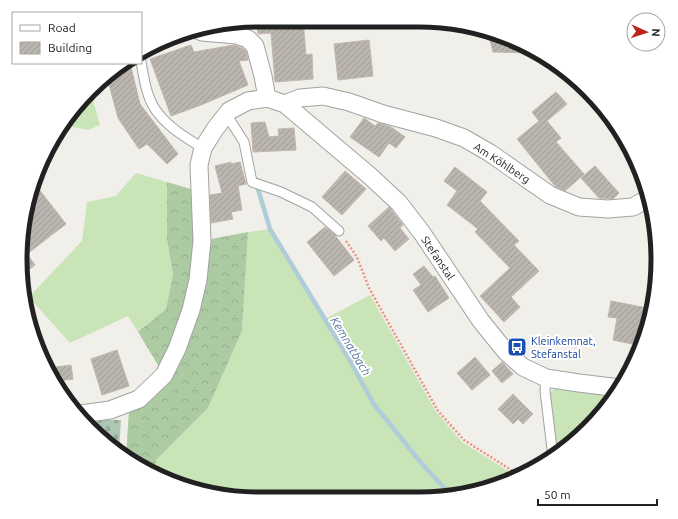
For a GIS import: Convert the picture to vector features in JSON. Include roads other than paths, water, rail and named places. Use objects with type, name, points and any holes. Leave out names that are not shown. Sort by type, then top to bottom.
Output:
[{"type":"street","points":[[208,33],[237,35],[248,39],[255,46],[267,98]]},
{"type":"street","name":"Am Köhlberg","points":[[285,104],[300,98],[323,96],[349,102],[383,114],[436,128],[464,138],[490,153],[550,195],[579,207],[633,207],[644,201]]},
{"type":"street","name":"Stefanstal","points":[[85,413],[110,410],[139,399],[164,375],[178,349],[191,310],[198,280],[202,241],[198,164],[203,148],[226,114],[248,101],[267,98],[285,104],[370,176],[399,203],[422,233],[482,321],[506,352],[524,367],[546,378],[613,387]]},
{"type":"lane","points":[[141,64],[146,88],[155,109],[168,124],[203,148]]},
{"type":"lane","points":[[226,114],[244,142],[252,182],[281,192],[312,206],[339,231]]},
{"type":"lane","points":[[546,378],[545,391],[552,450]]},
{"type":"waterway","name":"Kemnatbach","points":[[258,189],[270,229],[348,357],[373,403],[422,464],[447,490]]},
{"type":"place","name":"Kleinkemnat, Stefanstal","points":[[517,347]]}]
